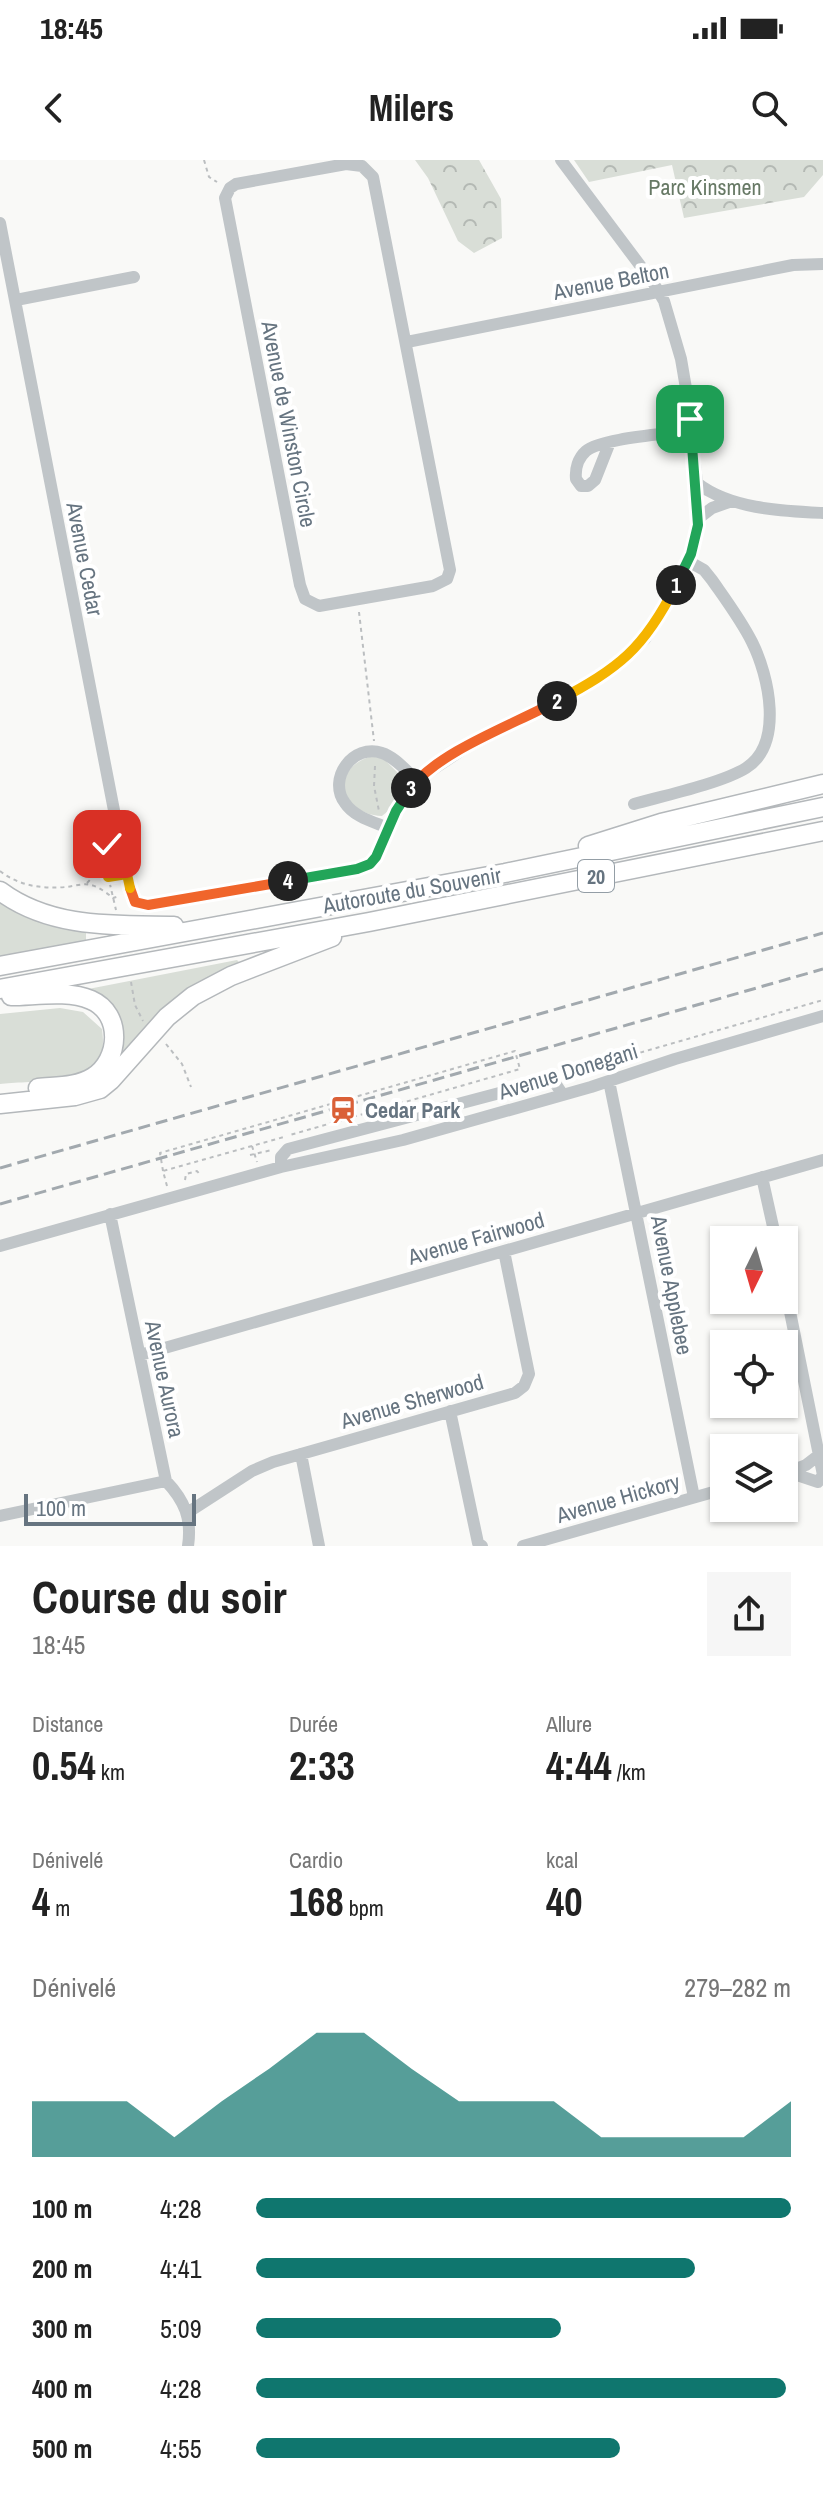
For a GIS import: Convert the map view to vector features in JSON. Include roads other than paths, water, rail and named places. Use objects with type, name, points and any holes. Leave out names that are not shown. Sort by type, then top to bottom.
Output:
[{"type":"highway","points":[[505,873],[661,823],[823,784]]},
{"type":"highway","name":"Autoroute du Souvenir","points":[[0,966],[505,873],[823,807]]},
{"type":"highway","name":"Autoroute du Souvenir","points":[[0,989],[369,922],[823,831]]},
{"type":"highway","points":[[0,891],[41,913],[67,920],[109,925],[216,926]]},
{"type":"highway","points":[[0,1104],[75,1096],[100,1089],[167,1017],[193,996],[231,976],[369,922]]},
{"type":"highway","points":[[0,996],[69,996],[92,1001],[108,1015],[115,1037],[106,1064],[90,1078],[78,1083],[0,1092]]},
{"type":"street","points":[[417,780],[381,752],[357,755],[345,766],[339,780],[343,801],[354,812],[388,828],[417,780],[465,748],[587,686],[618,665],[651,630],[696,540],[699,518],[697,483],[681,359],[659,292],[561,160]]},
{"type":"street","name":"Avenue de Winston Circle","points":[[346,164],[367,168],[373,177],[407,342],[449,556],[448,577],[433,586],[315,606],[305,599],[300,585],[225,204],[230,188],[236,184],[346,164]]},
{"type":"street","name":"Avenue Cedar","points":[[0,223],[116,875],[135,902],[148,905],[345,871],[366,866],[376,857],[388,828]]},
{"type":"street","name":"Avenue Belton","points":[[407,342],[793,265],[823,264]]},
{"type":"street","points":[[16,300],[134,277]]},
{"type":"street","points":[[610,442],[691,430]]},
{"type":"street","points":[[697,483],[732,501],[823,513]]},
{"type":"street","points":[[699,518],[712,508],[732,501]]},
{"type":"street","points":[[634,804],[743,775],[759,756],[767,738],[769,713],[763,673],[751,639],[712,580],[688,561]]},
{"type":"street","name":"Avenue Donegani","points":[[0,1246],[281,1167],[403,1140],[823,1016]]},
{"type":"street","points":[[281,1167],[281,1157],[288,1149],[545,1081],[557,1085],[563,1095]]},
{"type":"street","name":"Avenue Applebee","points":[[609,1081],[694,1497]]},
{"type":"street","name":"Avenue Fairwood","points":[[140,1355],[823,1160]]},
{"type":"street","points":[[762,1177],[773,1226]]},
{"type":"street","name":"Avenue Aurora","points":[[110,1214],[166,1481],[187,1513]]},
{"type":"street","name":"Avenue Sherwood","points":[[187,1513],[252,1471],[515,1393],[524,1386],[529,1374],[504,1251]]},
{"type":"street","points":[[790,1314],[823,1475],[818,1482],[798,1476]]},
{"type":"street","points":[[450,1411],[478,1543],[482,1546]]},
{"type":"street","points":[[301,1454],[319,1546]]},
{"type":"street","points":[[798,1468],[819,1455]]},
{"type":"street","points":[[0,1516],[166,1481]]},
{"type":"street","name":"Avenue Hickory","points":[[523,1546],[710,1493]]},
{"type":"street","points":[[187,1513],[190,1529],[188,1546]]},
{"type":"railway","points":[[0,1168],[823,933]]},
{"type":"railway","points":[[0,1204],[823,969]]},
{"type":"place","name":"Cedar Park","points":[[343,1110]]},
{"type":"park label","name":"Parc Kinsmen","points":[[705,187]]}]
